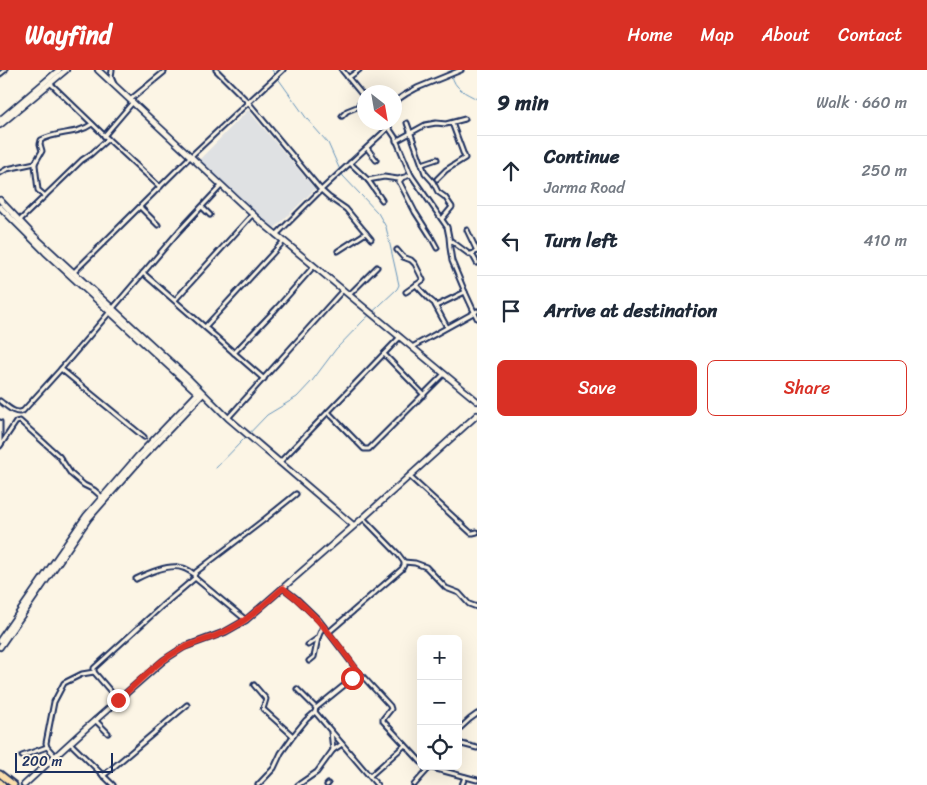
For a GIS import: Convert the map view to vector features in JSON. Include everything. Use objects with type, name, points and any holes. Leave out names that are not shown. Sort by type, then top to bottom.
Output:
[{"type":"main road","points":[[0,774],[14,785]]},
{"type":"main road","points":[[0,782],[3,785]]},
{"type":"street","points":[[0,74],[5,70]]},
{"type":"street","points":[[0,120],[59,70]]},
{"type":"street","points":[[0,125],[66,70]]},
{"type":"street","points":[[98,70],[252,215],[477,401]]},
{"type":"street","points":[[112,70],[111,77],[114,85]]},
{"type":"street","points":[[216,70],[248,102],[320,190],[346,209],[371,239]]},
{"type":"street","points":[[73,273],[190,156],[283,70]]},
{"type":"street","points":[[342,70],[357,89]]},
{"type":"street","points":[[348,78],[359,70]]},
{"type":"street","points":[[402,97],[417,88],[460,71]]},
{"type":"street","points":[[19,220],[82,160],[91,154],[106,138],[131,101],[164,72]]},
{"type":"street","points":[[50,83],[160,187]]},
{"type":"street","points":[[342,116],[347,111],[357,107]]},
{"type":"street","points":[[396,141],[430,124],[452,123],[465,119]]},
{"type":"street","points":[[406,123],[425,173],[433,182],[438,192],[445,197],[452,207],[442,219]]},
{"type":"street","points":[[437,179],[446,170],[465,158],[452,123]]},
{"type":"street","points":[[45,196],[38,190],[35,162],[42,151],[41,140],[84,129],[92,124]]},
{"type":"street","points":[[276,235],[320,190],[386,130]]},
{"type":"street","points":[[390,130],[411,175],[442,219],[448,231],[451,256],[465,292],[476,311],[477,318]]},
{"type":"street","points":[[367,148],[376,160]]},
{"type":"street","points":[[422,164],[437,159]]},
{"type":"street","points":[[0,173],[6,169],[35,162]]},
{"type":"street","points":[[350,163],[368,180],[382,200]]},
{"type":"street","points":[[368,180],[386,177],[398,179],[411,175]]},
{"type":"street","points":[[402,178],[400,183],[437,248]]},
{"type":"street","points":[[0,401],[15,412],[21,412],[221,186]]},
{"type":"street","points":[[0,200],[111,310],[201,394]]},
{"type":"street","points":[[0,207],[38,246],[111,310],[201,394],[353,526]]},
{"type":"street","points":[[140,207],[158,225]]},
{"type":"street","points":[[202,207],[210,215]]},
{"type":"street","points":[[175,300],[252,215]]},
{"type":"street","points":[[467,230],[477,251],[472,254]]},
{"type":"street","points":[[338,251],[366,233]]},
{"type":"street","points":[[450,240],[467,253],[472,254],[477,263]]},
{"type":"street","points":[[204,327],[283,242]]},
{"type":"street","points":[[397,250],[403,257],[415,264],[423,280],[406,292]]},
{"type":"street","points":[[234,353],[314,266]]},
{"type":"street","points":[[349,295],[377,267]]},
{"type":"street","points":[[143,273],[264,379]]},
{"type":"street","points":[[416,285],[433,301],[447,327]]},
{"type":"street","points":[[228,418],[343,290]]},
{"type":"street","points":[[436,306],[465,292]]},
{"type":"street","points":[[411,347],[476,311]]},
{"type":"street","points":[[279,463],[400,338]]},
{"type":"street","points":[[384,354],[424,394]]},
{"type":"street","points":[[61,368],[144,437]]},
{"type":"street","points":[[328,412],[367,450],[372,448],[444,374]]},
{"type":"street","points":[[192,387],[192,403]]},
{"type":"street","points":[[0,640],[86,516],[138,456],[201,394]]},
{"type":"street","points":[[0,647],[89,518],[192,403],[208,400]]},
{"type":"street","points":[[24,785],[155,667],[178,650],[225,632],[246,620],[363,518],[477,414]]},
{"type":"street","points":[[0,447],[16,422],[20,421],[59,456],[71,474],[102,497]]},
{"type":"street","points":[[0,422],[0,447]]},
{"type":"street","points":[[409,476],[471,533],[477,532]]},
{"type":"street","points":[[194,574],[296,494]]},
{"type":"street","points":[[363,518],[404,562],[426,567],[446,588],[459,593],[469,604],[477,607]]},
{"type":"street","points":[[329,632],[402,569],[404,562]]},
{"type":"street","points":[[136,579],[152,571],[170,567],[182,567],[194,574],[196,578],[246,620]]},
{"type":"street","points":[[94,672],[94,668],[196,578]]},
{"type":"street","points":[[283,588],[296,598],[329,632],[357,670],[390,706],[390,712],[384,716],[383,720],[417,758]]},
{"type":"street","points":[[309,661],[314,657],[323,626]]},
{"type":"street","points":[[308,645],[318,638]]},
{"type":"street","points":[[258,785],[274,768],[281,753],[306,720],[347,683],[357,670]]},
{"type":"street","points":[[94,672],[118,700]]},
{"type":"street","points":[[55,756],[46,743],[54,702],[64,683],[82,674],[94,672]]},
{"type":"street","points":[[254,684],[266,699],[263,710],[293,736]]},
{"type":"street","points":[[297,689],[316,710],[330,731],[377,785]]},
{"type":"street","points":[[103,776],[187,704]]},
{"type":"street","points":[[462,726],[477,714]]},
{"type":"street","points":[[95,720],[108,733]]},
{"type":"street","points":[[330,731],[333,750]]},
{"type":"street","points":[[70,743],[112,785]]},
{"type":"street","points":[[298,784],[317,772],[333,750],[342,744]]},
{"type":"street","points":[[462,744],[477,748]]},
{"type":"street","points":[[370,776],[405,745]]},
{"type":"street","points":[[22,756],[47,747]]},
{"type":"street","points":[[414,785],[427,770]]},
{"type":"street","points":[[437,770],[477,780]]},
{"type":"street","points":[[462,785],[465,777]]},
{"type":"shaded area","points":[[248,110],[315,189],[274,229],[199,160]]},
{"type":"waterway","points":[[272,70],[307,119],[328,143],[340,170]]},
{"type":"waterway","points":[[452,75],[458,87],[477,99]]},
{"type":"waterway","points":[[216,468],[267,415],[297,397],[312,381],[336,349],[399,285],[386,227],[378,213],[342,173]]},
{"type":"route","points":[[118,700],[155,667],[173,654],[184,647],[225,632],[246,620],[283,588],[296,598],[329,632],[357,670],[352,678]]}]
